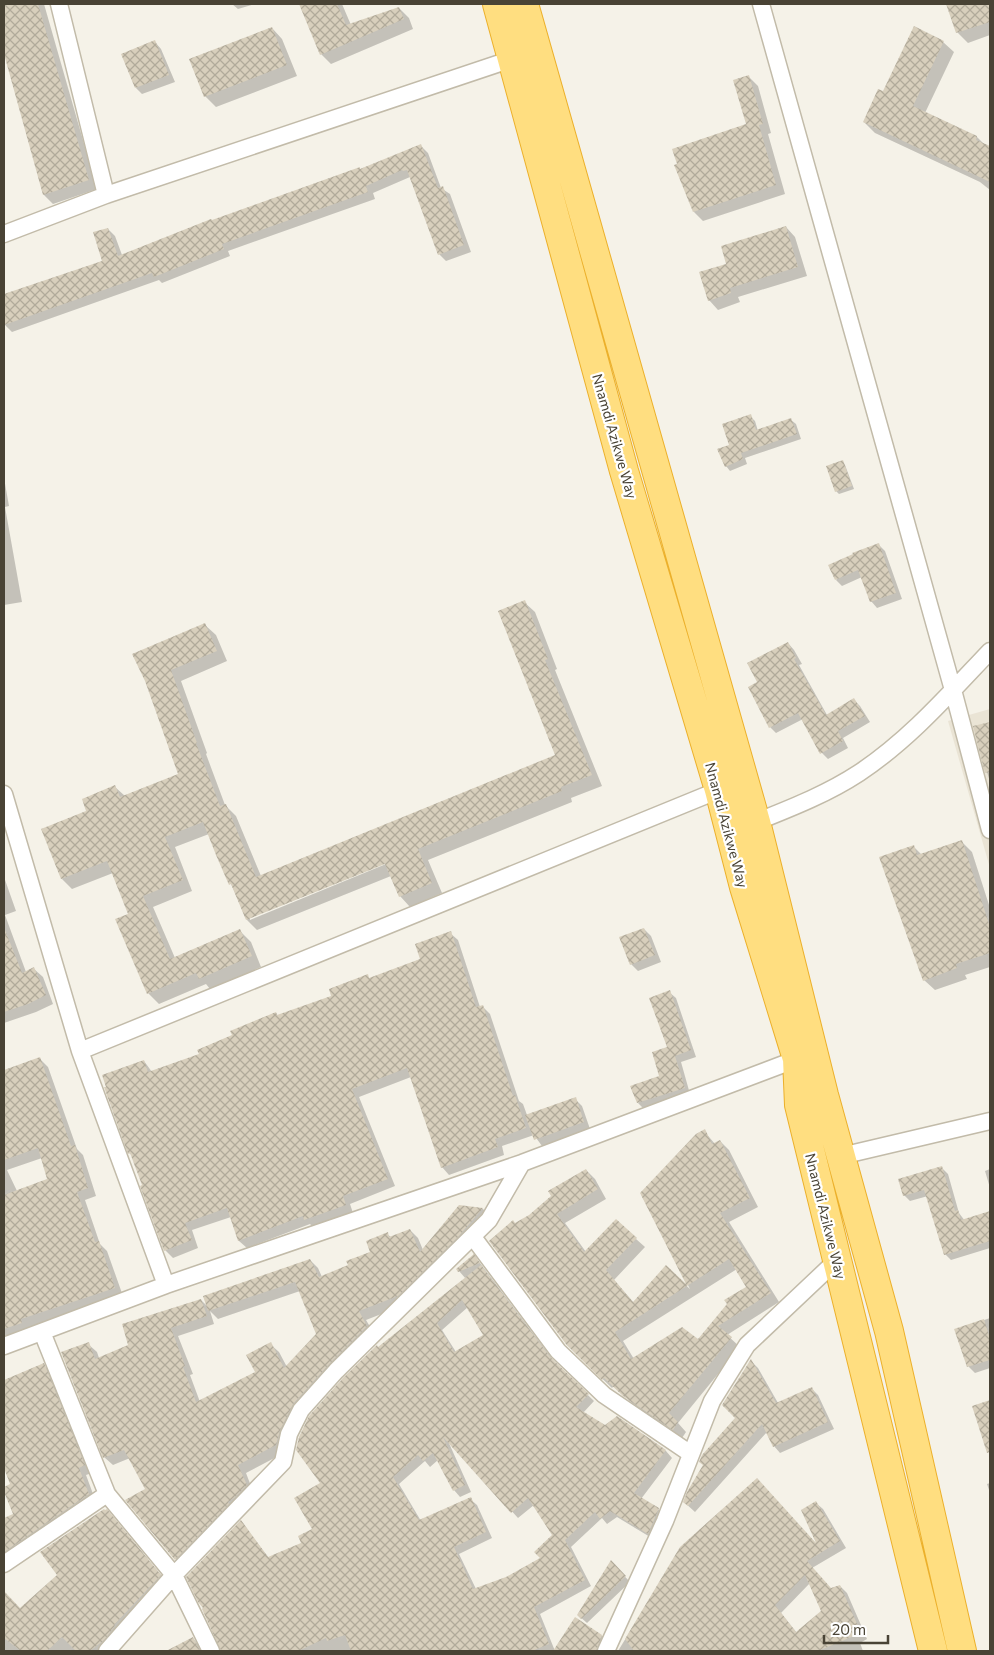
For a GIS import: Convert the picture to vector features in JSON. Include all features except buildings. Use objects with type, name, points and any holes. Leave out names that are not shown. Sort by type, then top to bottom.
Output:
[{"type":"highway","name":"Nnamdi Azikwe Way","points":[[496,4],[624,472],[718,790],[744,887],[797,1059],[799,1105],[933,1651]]},
{"type":"highway","name":"Nnamdi Azikwe Way","points":[[524,4],[756,822],[841,1156],[889,1331],[962,1651]]},
{"type":"street","points":[[59,4],[106,195]]},
{"type":"street","points":[[761,4],[953,690],[990,830]]},
{"type":"street","points":[[4,234],[106,195],[512,59]]},
{"type":"street","points":[[756,822],[813,798],[859,773],[910,734],[990,651]]},
{"type":"street","points":[[80,1052],[718,790]]},
{"type":"street","points":[[4,794],[80,1052],[166,1285]]},
{"type":"street","points":[[4,1346],[166,1285],[522,1163],[797,1059]]},
{"type":"street","points":[[841,1156],[990,1121]]},
{"type":"street","points":[[107,1651],[174,1575],[283,1462],[289,1434],[300,1410],[336,1371],[489,1220],[522,1163]]},
{"type":"street","points":[[473,1237],[558,1351],[604,1395],[691,1454]]},
{"type":"street","points":[[606,1651],[665,1521],[712,1401],[747,1345],[837,1260]]},
{"type":"street","points":[[42,1332],[107,1494],[174,1575],[210,1651]]},
{"type":"street","points":[[4,1564],[107,1494]]},
{"type":"shaded area","points":[[990,709],[990,868],[948,721]]}]
